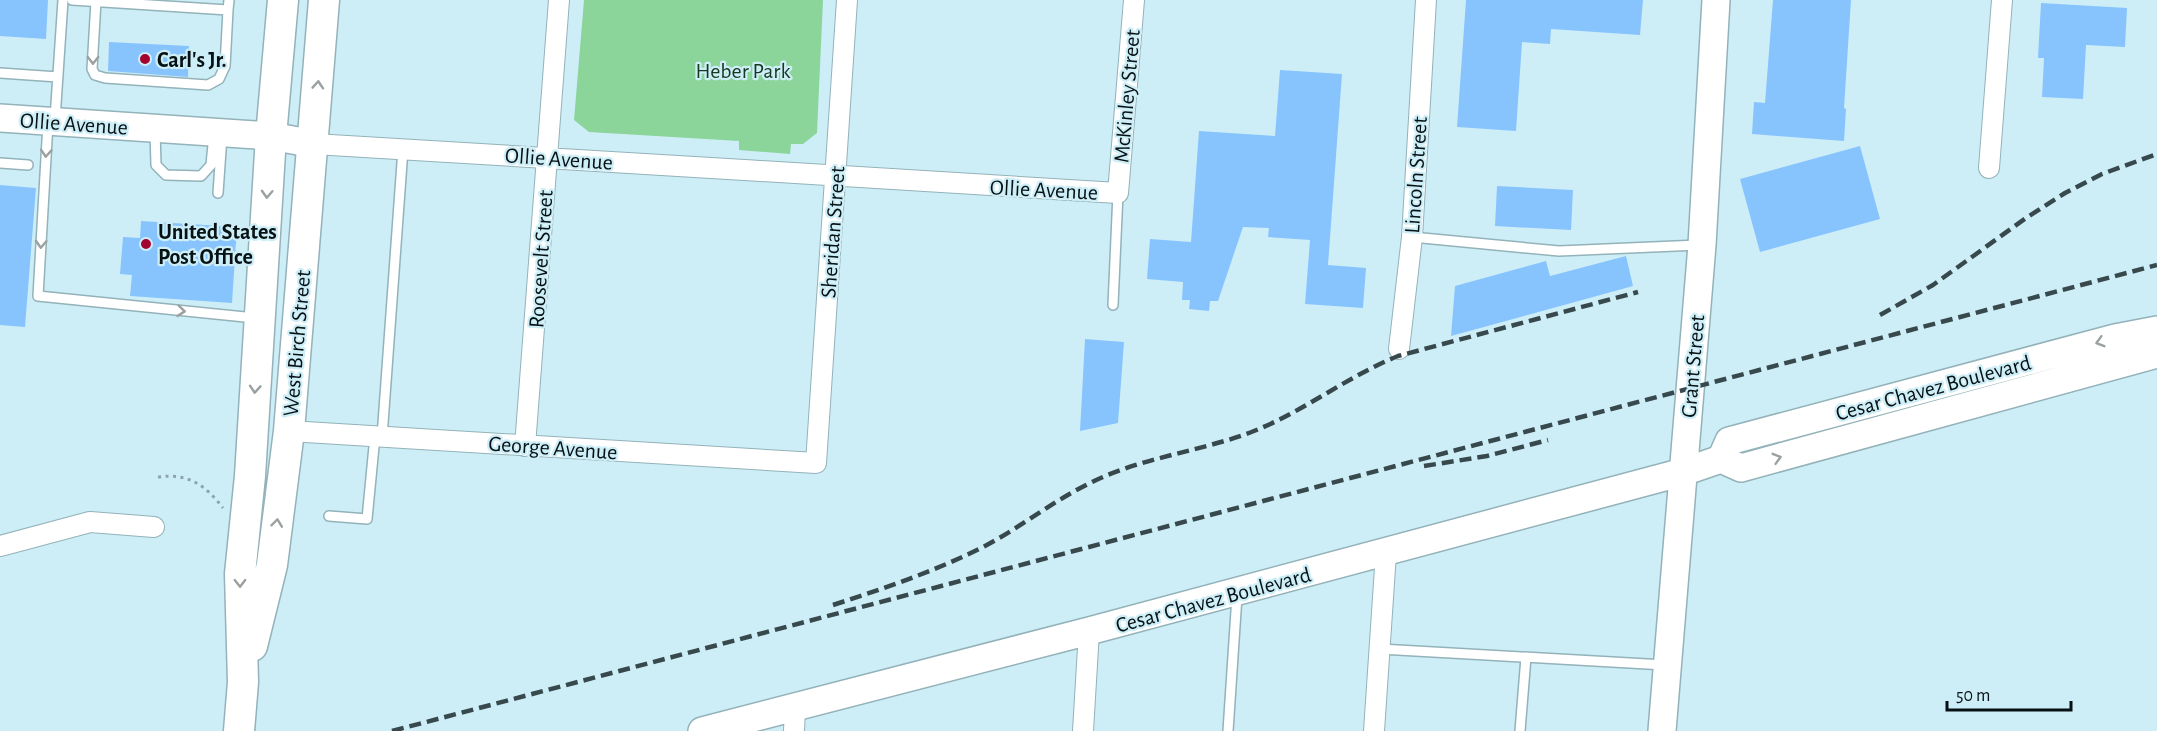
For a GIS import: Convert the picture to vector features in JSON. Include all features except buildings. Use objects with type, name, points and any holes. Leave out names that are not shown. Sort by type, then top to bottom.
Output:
[{"type":"main road","name":"West Birch Street","points":[[239,731],[243,682],[240,574],[250,476],[271,136],[283,0]]},
{"type":"main road","name":"West Birch Street","points":[[243,682],[272,565],[289,430],[324,0]]},
{"type":"main road","name":"Grant Street","points":[[1662,731],[1702,245],[1716,0]]},
{"type":"main road","name":"Ollie Avenue","points":[[0,118],[271,136],[314,144]]},
{"type":"main road","name":"Cesar Chavez Boulevard","points":[[1721,459],[1729,441],[2115,338],[2157,330]]},
{"type":"main road","name":"Cesar Chavez Boulevard","points":[[702,731],[794,719],[1089,632],[1683,472],[1721,459],[1740,468],[2157,354]]},
{"type":"main road","points":[[1873,431],[1901,439],[2157,372]]},
{"type":"street","name":"Roosevelt Street","points":[[525,446],[559,0]]},
{"type":"street","name":"Sheridan Street","points":[[816,464],[847,0]]},
{"type":"street","name":"McKinley Street","points":[[1118,193],[1134,0]]},
{"type":"street","name":"Lincoln Street","points":[[1399,349],[1412,237],[1426,0]]},
{"type":"street","points":[[1989,168],[2002,0]]},
{"type":"street","name":"Ollie Avenue","points":[[314,144],[1118,193]]},
{"type":"street","name":"George Avenue","points":[[289,430],[816,464]]},
{"type":"street","points":[[0,546],[90,522],[154,527]]},
{"type":"street","points":[[1374,731],[1386,553]]},
{"type":"street","points":[[1083,731],[1089,632]]},
{"type":"lane","points":[[63,0],[38,296],[260,319]]},
{"type":"lane","points":[[72,0],[228,10]]},
{"type":"lane","points":[[96,2],[92,69],[95,75],[105,78],[208,85],[219,79],[225,66],[229,0]]},
{"type":"lane","points":[[0,73],[58,77]]},
{"type":"lane","points":[[155,128],[156,165],[166,175],[201,176],[211,165],[219,132]]},
{"type":"lane","points":[[218,193],[219,132]]},
{"type":"lane","points":[[329,516],[368,519],[378,436],[403,149]]},
{"type":"lane","points":[[0,163],[28,165]]},
{"type":"lane","points":[[1113,304],[1118,193]]},
{"type":"lane","points":[[1412,237],[1559,251],[1702,245]]},
{"type":"lane","points":[[1228,731],[1237,592]]},
{"type":"lane","points":[[1380,649],[1668,665]]},
{"type":"lane","points":[[1520,731],[1526,657]]},
{"type":"path","points":[[158,477],[172,475],[198,483],[213,494],[224,510]]},
{"type":"green space","name":"Heber Park","points":[[584,0],[823,0],[817,133],[803,144],[791,144],[790,154],[739,150],[739,141],[589,132],[574,120]]},
{"type":"railway","points":[[1880,315],[1933,285],[2065,193],[2102,174],[2157,154]]},
{"type":"railway","points":[[392,731],[2157,265]]},
{"type":"railway","points":[[833,605],[967,555],[998,539],[1076,490],[1109,474],[1229,440],[1268,425],[1360,374],[1398,356],[1638,292]]},
{"type":"railway","points":[[1424,466],[1487,456],[1548,440]]},
{"type":"place","name":"Carl's Jr.","points":[[145,59]]},
{"type":"place","name":"United States Post Office","points":[[146,244]]}]
